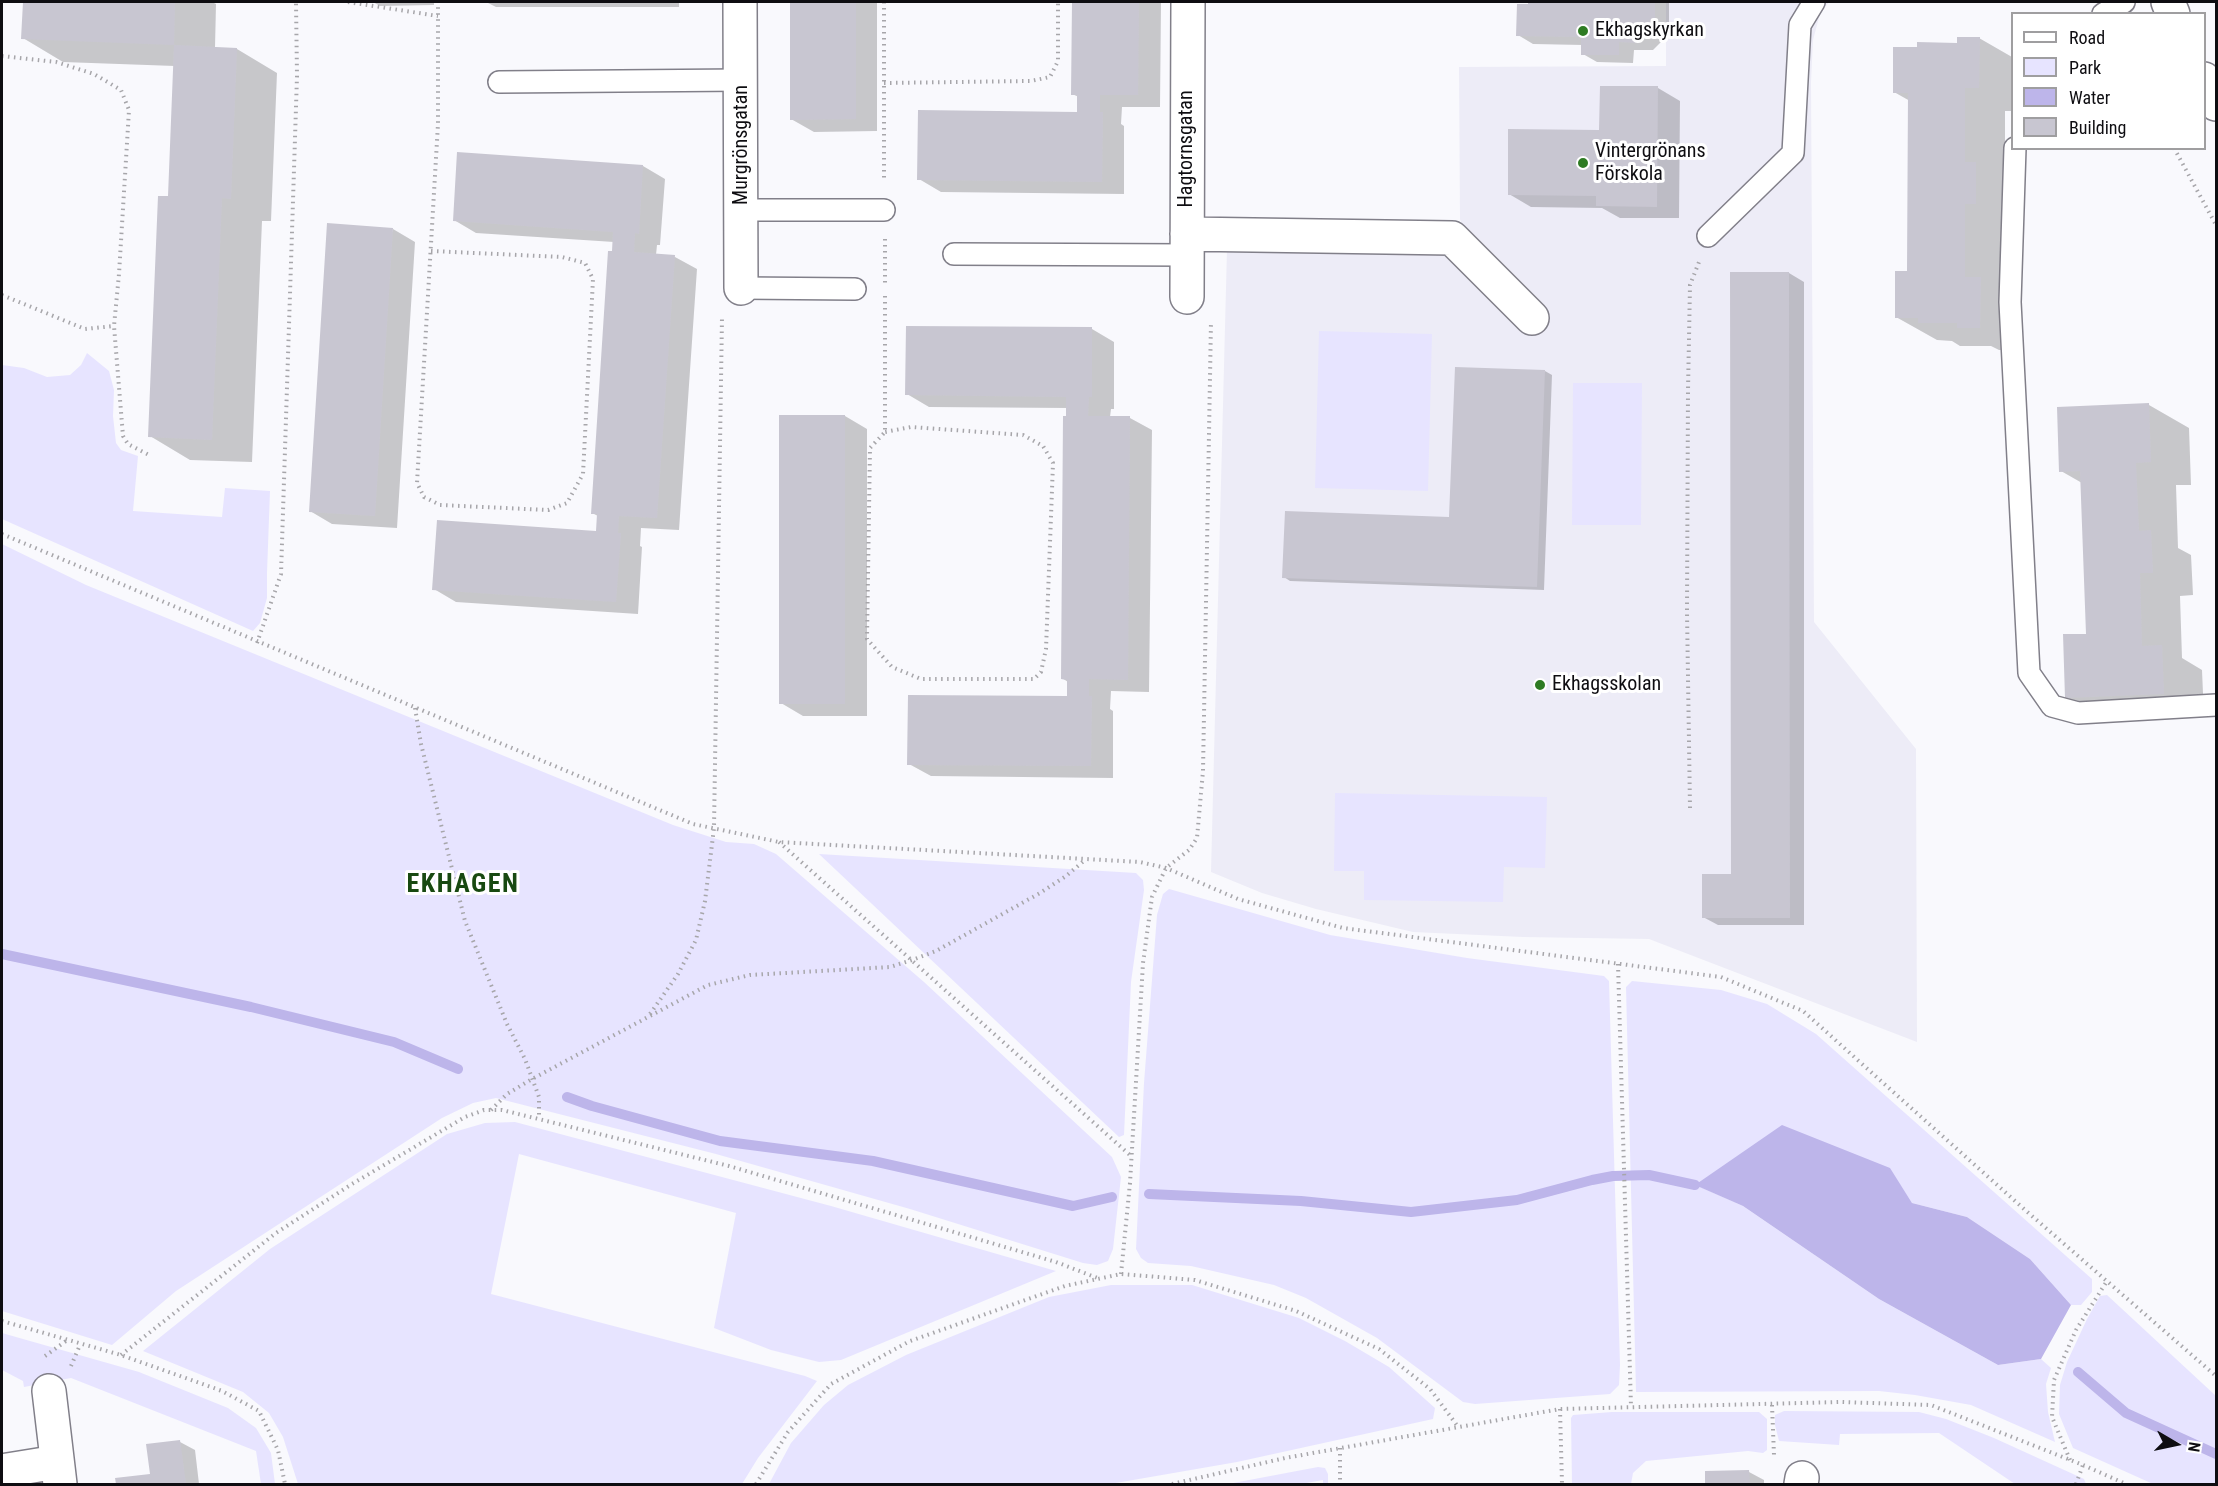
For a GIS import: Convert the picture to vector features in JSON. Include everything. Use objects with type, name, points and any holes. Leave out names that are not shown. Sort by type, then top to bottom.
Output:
[{"type":"street","name":"Murgrönsgatan","points":[[741,2],[741,288]]},
{"type":"street","name":"Hagtornsgatan","points":[[1187,297],[1188,2]]},
{"type":"street","points":[[2206,81],[2217,104]]},
{"type":"street","points":[[1187,244],[1452,238],[1532,318]]},
{"type":"street","points":[[2,1471],[58,1473],[49,1391]]},
{"type":"lane","points":[[1708,236],[1793,153],[1800,25],[1814,2]]},
{"type":"lane","points":[[2106,12],[2124,2]]},
{"type":"lane","points":[[499,82],[742,80]]},
{"type":"lane","points":[[2015,150],[2010,302],[2029,673],[2052,706],[2078,713],[2217,705]]},
{"type":"lane","points":[[742,210],[884,210]]},
{"type":"lane","points":[[954,254],[1187,244]]},
{"type":"lane","points":[[741,288],[855,290]]},
{"type":"path","points":[[257,643],[281,574],[297,76],[296,2]]},
{"type":"path","points":[[348,2],[438,16]]},
{"type":"path","points":[[431,251],[562,257],[585,262],[593,279],[583,474],[567,503],[548,510],[440,505],[424,497],[417,483],[438,124],[438,2]]},
{"type":"path","points":[[884,2],[885,432],[870,448],[867,639],[892,667],[921,679],[1034,679],[1041,672],[1046,649],[1053,463],[1043,446],[1023,435],[911,427],[885,432]]},
{"type":"path","points":[[884,83],[1031,81],[1050,76],[1059,61],[1058,2]]},
{"type":"path","points":[[2,56],[56,62],[94,74],[121,90],[129,110],[114,326],[123,436],[128,444],[151,456]]},
{"type":"path","points":[[2175,150],[2217,225]]},
{"type":"path","points":[[1690,808],[1687,612],[1690,285],[1708,236]]},
{"type":"path","points":[[650,1014],[678,974],[696,940],[705,901],[714,828],[722,291],[741,288]]},
{"type":"path","points":[[2,295],[85,329],[114,326]]},
{"type":"path","points":[[1121,1274],[1132,1157],[1143,963],[1152,897],[1166,868],[1189,850],[1197,838],[1203,771],[1210,336]]},
{"type":"path","points":[[2,534],[257,643],[693,824],[779,842],[1140,862],[1166,868],[1238,899],[1343,928],[1721,977],[1803,1011],[2015,1201],[2217,1376]]},
{"type":"path","points":[[415,708],[423,755],[465,921],[507,1024],[525,1059],[539,1097],[539,1119]]},
{"type":"path","points":[[779,842],[1132,1157]]},
{"type":"path","points":[[490,1110],[507,1094],[532,1079],[708,985],[750,975],[890,967],[912,960],[936,951],[1040,893],[1066,876],[1085,859]]},
{"type":"path","points":[[1618,963],[1631,1407]]},
{"type":"path","points":[[120,1356],[276,1233],[352,1184],[465,1117],[490,1110],[502,1110],[729,1166],[1044,1259],[1100,1279]]},
{"type":"path","points":[[756,1485],[788,1432],[831,1384],[910,1341],[1065,1286],[1121,1274],[1195,1280],[1296,1311],[1379,1349],[1430,1389],[1459,1428]]},
{"type":"path","points":[[2070,1460],[2052,1417],[2054,1380],[2076,1330],[2107,1281]]},
{"type":"path","points":[[2,1321],[120,1356],[222,1391],[259,1411],[278,1450],[285,1485]]},
{"type":"path","points":[[74,1356],[80,1345]]},
{"type":"path","points":[[1172,1485],[1285,1458],[1560,1408],[1841,1402],[1931,1405],[2083,1465],[2126,1485]]},
{"type":"path","points":[[1772,1405],[1774,1455],[1801,1481]]},
{"type":"path","points":[[1560,1408],[1562,1485]]},
{"type":"path","points":[[1340,1448],[1340,1485]]},
{"type":"path","points":[[2076,1485],[2083,1465]]},
{"type":"shaded area","name":"Ekhagsskolan","points":[[1666,2],[1829,2],[1820,14],[1813,40],[1811,82],[1814,622],[1916,749],[1917,1042],[1649,939],[1413,932],[1316,909],[1262,893],[1211,872],[1227,249],[1464,233],[1460,219],[1459,67],[1666,66]]},
{"type":"green space","points":[[1319,331],[1432,334],[1428,491],[1315,488]]},
{"type":"green space","points":[[87,353],[109,371],[114,390],[113,416],[116,443],[121,450],[138,456],[133,511],[222,517],[225,488],[270,491],[267,598],[260,623],[253,631],[2,519],[2,365],[24,368],[47,377],[70,375],[81,365]]},
{"type":"green space","points":[[1573,383],[1642,383],[1641,525],[1572,525]]},
{"type":"green space","points":[[2,544],[86,585],[673,825],[726,842],[754,844],[776,854],[924,982],[1112,1157],[1121,1177],[1113,1249],[1108,1261],[1097,1265],[1083,1263],[910,1209],[716,1154],[496,1098],[473,1103],[442,1118],[176,1291],[112,1345],[2,1311]]},
{"type":"green space","points":[[1335,793],[1547,797],[1545,868],[1504,867],[1503,902],[1364,900],[1364,871],[1334,871]]},
{"type":"green space","points":[[819,854],[1136,873],[1143,880],[1144,890],[1131,982],[1124,1135],[1119,1137]]},
{"type":"green space","points":[[1169,889],[1330,935],[1467,958],[1604,976],[1609,981],[1620,1365],[1619,1385],[1610,1394],[1475,1404],[1463,1402],[1377,1338],[1306,1298],[1274,1285],[1191,1266],[1148,1263],[1141,1258],[1136,1249],[1144,1083],[1157,915],[1163,894]]},
{"type":"green space","points":[[1632,981],[1721,990],[1767,1004],[1816,1034],[2092,1279],[2092,1292],[2081,1305],[2071,1305],[2030,1259],[1967,1217],[1912,1203],[1889,1168],[1696,1185],[1743,1206],[1879,1299],[1998,1365],[2041,1359],[2051,1368],[2046,1384],[2048,1412],[2055,1442],[1971,1405],[1915,1395],[1879,1391],[1636,1392],[1626,987]]},
{"type":"green space","points":[[515,1122],[831,1206],[1056,1271],[841,1360],[819,1362],[771,1350],[714,1328],[736,1213],[519,1154],[491,1294],[817,1381],[758,1458],[742,1484],[298,1484],[283,1437],[269,1413],[243,1392],[143,1351],[270,1249],[447,1134],[485,1123]]},
{"type":"green space","points":[[1111,1285],[1192,1285],[1299,1318],[1389,1367],[1435,1408],[1433,1419],[1237,1462],[1110,1484],[769,1484],[791,1443],[824,1405],[848,1385],[906,1355],[1049,1297]]},
{"type":"green space","points":[[2107,1295],[2216,1396],[2216,1484],[2153,1484],[2073,1448],[2059,1414],[2060,1385],[2067,1362],[2087,1319],[2100,1296]]},
{"type":"green space","points":[[2,1333],[139,1372],[228,1408],[256,1428],[271,1453],[275,1484],[261,1484],[256,1451],[71,1378],[24,1387],[23,1381],[2,1370]]},
{"type":"green space","points":[[1784,1411],[1919,1412],[1946,1419],[1994,1438],[2084,1479],[2086,1484],[2015,1484],[1939,1433],[1840,1434],[1839,1445],[1779,1441],[1775,1415]]},
{"type":"green space","points":[[1612,1412],[1759,1412],[1767,1419],[1767,1450],[1763,1453],[1748,1451],[1646,1461],[1633,1473],[1631,1484],[1572,1484],[1571,1418],[1573,1415]]},
{"type":"green space","points":[[1318,1467],[1325,1468],[1328,1474],[1328,1484],[1323,1484],[1323,1480],[1301,1484],[1228,1484]]},
{"type":"water","points":[[1782,1125],[1890,1168],[1912,1203],[1967,1217],[2030,1259],[2071,1305],[2041,1359],[1998,1365],[1879,1299],[1743,1206],[1695,1185]]},
{"type":"building","points":[[23,2],[175,2],[174,45],[21,39]]},
{"type":"building","points":[[790,2],[856,2],[856,119],[790,120]]},
{"type":"building","points":[[1072,2],[1139,2],[1138,95],[1100,95],[1100,112],[1103,112],[1102,182],[917,180],[918,110],[1077,112],[1077,95],[1071,95]]},
{"type":"building","name":"Ekhagskyrkan","points":[[1528,2],[1655,2],[1655,26],[1638,43],[1619,42],[1619,55],[1581,55],[1581,37],[1516,36],[1517,4],[1528,4]]},
{"type":"building","points":[[1957,37],[1980,37],[1979,88],[1965,88],[1965,162],[1976,162],[1976,204],[1965,204],[1965,277],[1981,277],[1980,328],[1957,328],[1957,323],[1918,323],[1918,318],[1895,318],[1895,271],[1907,271],[1908,93],[1893,93],[1893,47],[1917,47],[1917,42],[1957,43]]},
{"type":"building","points":[[174,45],[237,48],[231,199],[222,198],[212,440],[148,437],[158,196],[168,196]]},
{"type":"building","name":"Vintergrönans Förskola","points":[[1600,86],[1658,86],[1657,207],[1596,206],[1596,196],[1508,195],[1508,129],[1599,130]]},
{"type":"building","points":[[457,152],[643,165],[639,234],[635,233],[634,252],[675,255],[657,518],[619,516],[618,533],[621,533],[616,602],[432,590],[437,520],[596,531],[597,514],[591,514],[608,251],[612,251],[613,232],[453,221]]},
{"type":"building","points":[[327,223],[393,228],[375,516],[309,512]]},
{"type":"building","points":[[1730,272],[1789,272],[1790,918],[1702,918],[1702,874],[1731,874]]},
{"type":"building","points":[[906,326],[1092,327],[1092,397],[1089,397],[1088,416],[1130,416],[1128,680],[1089,679],[1089,696],[1092,696],[1091,766],[907,765],[908,695],[1067,696],[1067,680],[1061,679],[1063,416],[1066,416],[1066,397],[905,395]]},
{"type":"building","points":[[1455,367],[1545,370],[1537,587],[1282,578],[1285,511],[1449,517]]},
{"type":"building","points":[[2149,403],[2151,462],[2136,463],[2139,531],[2151,530],[2153,573],[2140,573],[2142,646],[2162,645],[2164,694],[2065,698],[2063,634],[2086,634],[2080,471],[2059,472],[2057,407]]},
{"type":"building","points":[[779,415],[845,415],[845,704],[779,704]]},
{"type":"building","points":[[180,1440],[186,1484],[116,1484],[115,1478],[150,1474],[146,1444]]},
{"type":"building","points":[[1749,1470],[1750,1484],[1705,1484],[1705,1471]]},
{"type":"waterway","points":[[2,954],[251,1007],[394,1042],[458,1069]]},
{"type":"waterway","points":[[567,1097],[720,1141],[873,1161],[1073,1206],[1112,1197]]},
{"type":"waterway","points":[[1149,1194],[1301,1201],[1411,1212],[1517,1200],[1613,1176],[1649,1175],[1695,1185]]},
{"type":"waterway","points":[[2078,1372],[2126,1413],[2216,1454]]},
{"type":"place","name":"Ekhagskyrkan","points":[[1583,31]]},
{"type":"place","name":"Vintergrönans Förskola","points":[[1583,163]]},
{"type":"place","name":"Ekhagsskolan","points":[[1540,685]]},
{"type":"district","name":"EKHAGEN","points":[[463,885]]}]
